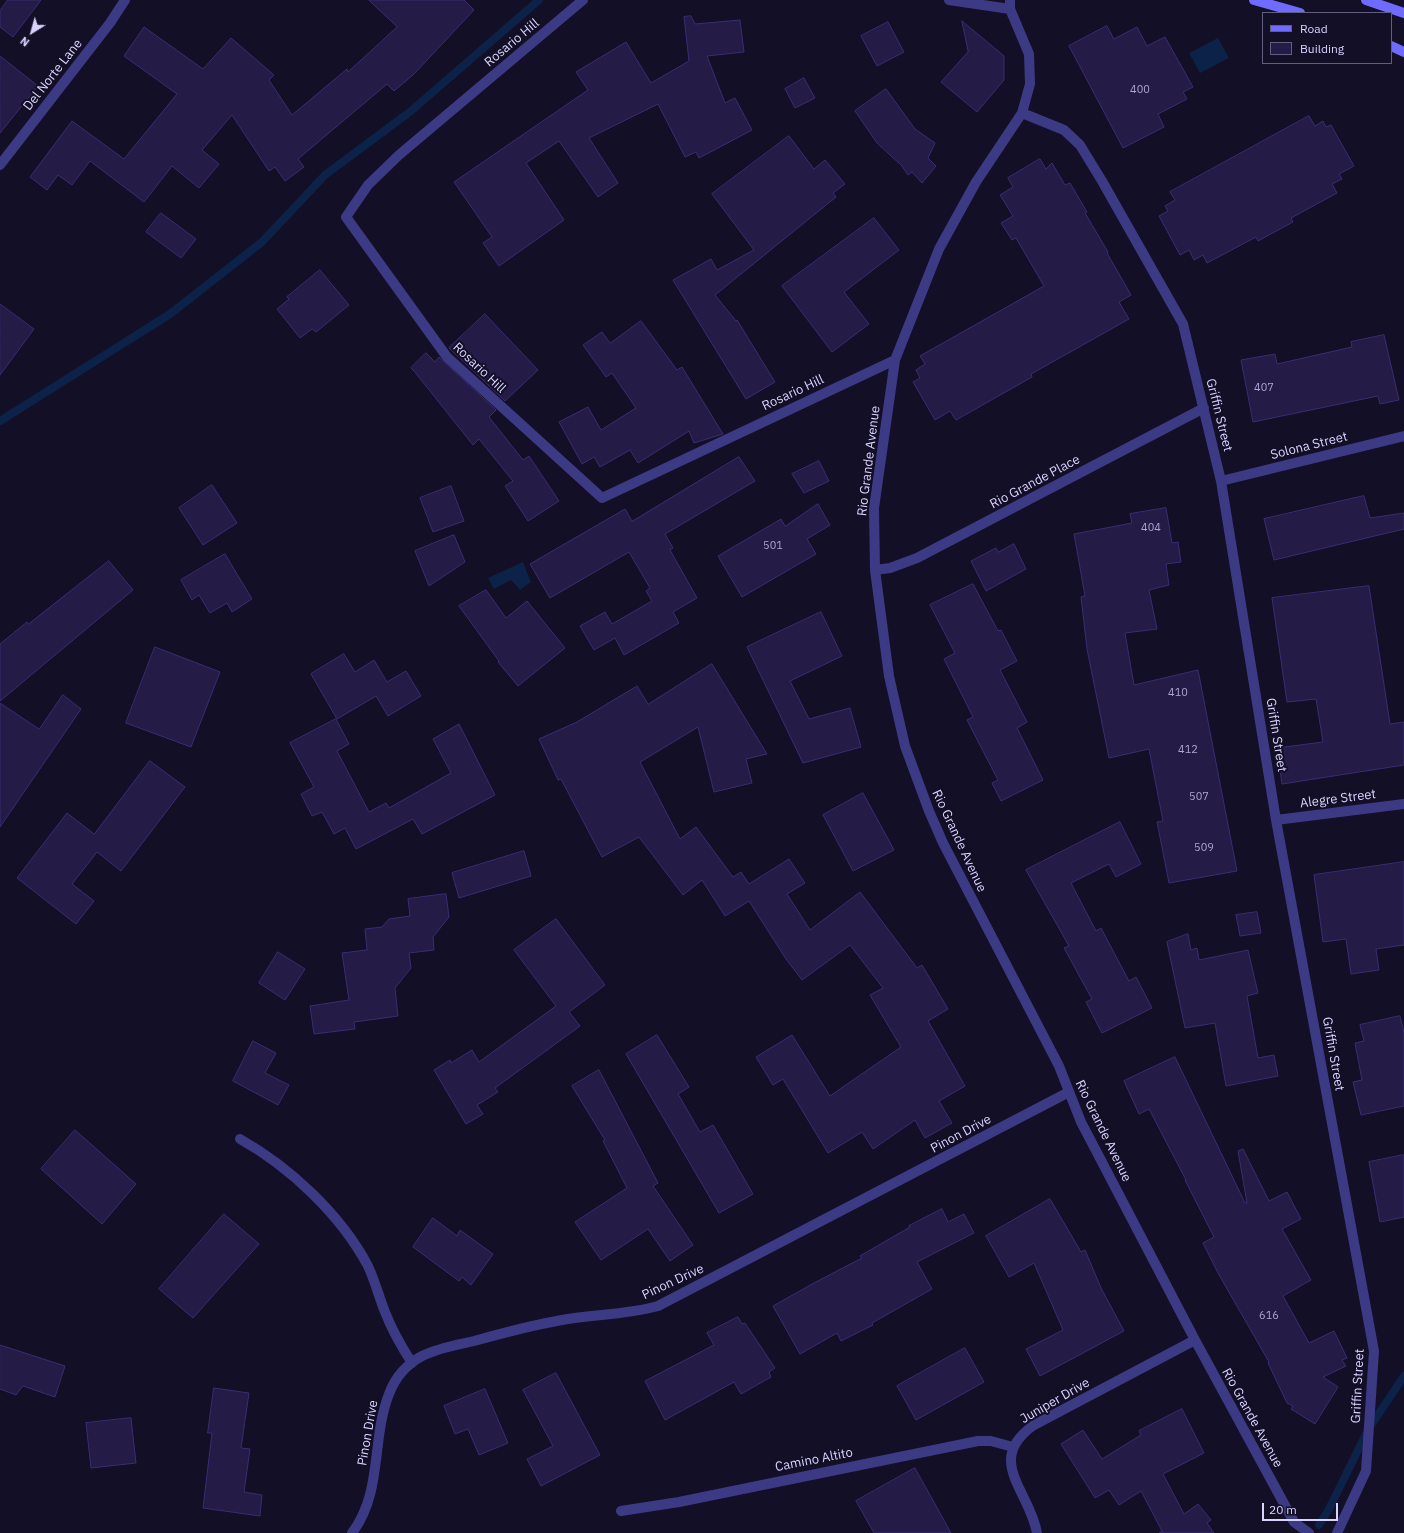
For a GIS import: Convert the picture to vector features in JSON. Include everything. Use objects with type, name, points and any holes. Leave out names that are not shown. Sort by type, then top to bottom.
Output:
[{"type":"main road","points":[[1254,0],[1296,12]]},
{"type":"main road","points":[[1366,0],[1404,13]]},
{"type":"main road","points":[[1392,46],[1404,52]]},
{"type":"street","name":"Del Norte Lane","points":[[0,165],[110,24],[126,0]]},
{"type":"street","name":"Rosario Hill","points":[[583,0],[399,155],[368,185],[346,217],[447,357],[602,498],[895,360]]},
{"type":"street","points":[[949,0],[1010,4],[1029,54],[1030,84],[1022,113]]},
{"type":"street","name":"Rio Grande Avenue","points":[[1022,113],[976,182],[939,249],[895,360],[874,508],[875,570],[889,676],[905,746],[916,778],[943,844],[1059,1066],[1081,1122],[1195,1340],[1294,1522],[1309,1533]]},
{"type":"street","name":"Griffin Street","points":[[1022,113],[1064,130],[1080,144],[1183,324],[1221,481],[1276,820],[1374,1351],[1366,1471],[1336,1533]]},
{"type":"street","name":"Rio Grande Place","points":[[875,570],[890,568],[917,558],[1204,408]]},
{"type":"street","name":"Solona Street","points":[[1221,481],[1404,436]]},
{"type":"street","name":"Alegre Street","points":[[1276,820],[1404,804]]},
{"type":"street","name":"Pinon Drive","points":[[352,1533],[370,1498],[374,1481],[381,1427],[389,1394],[395,1381],[412,1363],[432,1352],[542,1324],[630,1312],[658,1306],[1069,1092]]},
{"type":"street","points":[[240,1139],[263,1153],[294,1178],[317,1199],[339,1224],[367,1265],[392,1329],[412,1363]]},
{"type":"street","name":"Juniper Drive","points":[[1013,1447],[1018,1438],[1034,1425],[1195,1340]]},
{"type":"street","name":"Camino Altito","points":[[620,1511],[679,1502],[978,1441],[991,1441],[1013,1447]]},
{"type":"street","points":[[1013,1447],[1011,1466],[1014,1476],[1032,1513],[1037,1533]]},
{"type":"water","points":[[1218,38],[1229,58],[1200,73],[1189,53]]},
{"type":"water","points":[[523,562],[531,582],[520,590],[511,580],[494,589],[488,578]]},
{"type":"building","points":[[8,0],[41,0],[13,37],[0,27],[0,11]]},
{"type":"building","points":[[369,0],[464,0],[474,10],[413,75],[394,91],[387,84],[298,159],[304,167],[285,181],[275,167],[269,171],[232,115],[202,150],[219,164],[199,188],[172,166],[144,202],[90,161],[72,185],[58,175],[47,190],[30,177],[72,121],[124,159],[177,94],[124,56],[144,27],[203,69],[231,38],[274,75],[269,80],[292,115],[347,69],[348,72],[397,27]]},
{"type":"building","points":[[691,16],[695,24],[740,20],[744,52],[707,56],[725,103],[735,98],[752,130],[699,158],[696,152],[685,157],[658,104],[589,138],[618,183],[598,197],[559,141],[526,163],[564,220],[499,266],[483,243],[492,237],[454,182],[588,90],[576,72],[626,42],[651,83],[689,61],[684,17]]},
{"type":"building","points":[[962,21],[1004,56],[1004,80],[977,112],[941,82],[968,52]]},
{"type":"building","points":[[888,22],[904,52],[877,66],[861,36]]},
{"type":"building","points":[[1107,26],[1114,39],[1137,27],[1147,46],[1165,37],[1193,87],[1183,92],[1187,99],[1158,114],[1164,127],[1123,148],[1069,46]]},
{"type":"building","points":[[0,56],[38,86],[0,133]]},
{"type":"building","points":[[804,78],[815,98],[795,108],[785,89]]},
{"type":"building","points":[[886,89],[915,129],[935,143],[928,158],[936,166],[922,183],[912,172],[908,175],[902,166],[877,143],[855,111]]},
{"type":"building","points":[[1309,116],[1315,126],[1323,121],[1326,127],[1331,125],[1354,166],[1339,174],[1342,179],[1332,184],[1337,193],[1291,218],[1293,222],[1258,241],[1256,237],[1207,263],[1203,255],[1194,260],[1189,250],[1180,255],[1159,216],[1168,211],[1165,206],[1175,200],[1170,192]]},
{"type":"building","points":[[789,136],[814,169],[825,160],[845,184],[833,193],[836,197],[715,295],[736,321],[737,320],[775,382],[746,399],[673,280],[711,259],[717,270],[754,250],[712,194]]},
{"type":"building","points":[[1040,159],[1046,169],[1052,163],[1065,185],[1070,183],[1087,212],[1085,213],[1131,295],[1119,302],[1129,319],[1031,374],[1032,377],[956,420],[950,411],[935,420],[913,382],[920,378],[916,370],[925,364],[920,356],[1044,286],[1016,238],[1012,240],[1001,223],[1013,216],[1000,195],[1013,187],[1008,178]]},
{"type":"building","points":[[161,213],[196,239],[181,258],[146,232]]},
{"type":"building","points":[[874,218],[899,250],[844,292],[869,324],[832,352],[782,286]]},
{"type":"building","points":[[320,270],[349,305],[316,332],[312,329],[300,338],[277,309],[289,299],[287,297]]},
{"type":"building","points":[[0,304],[34,329],[0,375]]},
{"type":"building","points":[[485,314],[538,370],[505,401],[449,348]]},
{"type":"building","points":[[641,321],[677,370],[682,367],[723,434],[694,443],[689,431],[638,463],[630,450],[600,467],[594,457],[582,464],[559,422],[588,407],[601,430],[636,408],[612,373],[606,377],[583,345],[602,332],[610,343]]},
{"type":"building","points":[[1384,335],[1399,400],[1380,404],[1378,396],[1253,422],[1241,360],[1275,354],[1277,364],[1352,347],[1351,342]]},
{"type":"building","points":[[426,353],[435,362],[439,357],[496,410],[489,417],[523,460],[529,456],[559,501],[528,521],[505,486],[513,481],[479,439],[473,445],[411,368]]},
{"type":"building","points":[[739,457],[755,481],[665,534],[673,548],[670,550],[697,598],[673,612],[679,623],[624,655],[615,638],[594,650],[580,626],[605,612],[612,624],[652,601],[646,591],[650,588],[629,552],[550,598],[530,564],[625,509],[632,521]]},
{"type":"building","points":[[819,461],[829,481],[804,493],[792,474]]},
{"type":"building","points":[[212,485],[237,523],[203,545],[179,508]]},
{"type":"building","points":[[451,486],[464,521],[433,532],[420,498]]},
{"type":"building","points":[[1364,496],[1370,518],[1404,513],[1404,529],[1274,560],[1264,519]]},
{"type":"building","points":[[818,504],[830,525],[807,539],[816,554],[742,597],[718,556],[781,519],[785,526]]},
{"type":"building","points":[[1166,508],[1172,543],[1178,542],[1181,562],[1166,564],[1169,585],[1149,590],[1157,629],[1125,633],[1134,685],[1198,670],[1237,871],[1169,883],[1157,822],[1163,821],[1149,749],[1109,758],[1087,649],[1081,597],[1085,596],[1074,534],[1132,523],[1130,514]]},
{"type":"building","points":[[454,535],[465,562],[429,586],[415,551]]},
{"type":"building","points":[[1014,544],[1026,569],[986,591],[971,561],[996,548],[998,552]]},
{"type":"building","points":[[225,554],[252,599],[232,612],[227,603],[210,613],[199,595],[192,600],[181,580]]},
{"type":"building","points":[[109,561],[133,590],[0,701],[0,644]]},
{"type":"building","points":[[973,584],[998,631],[1001,630],[1017,661],[1000,670],[1027,722],[1017,728],[1043,780],[1001,801],[992,783],[998,780],[967,720],[973,717],[944,659],[955,653],[930,605]]},
{"type":"building","points":[[1369,586],[1390,724],[1404,722],[1404,765],[1282,784],[1277,748],[1323,742],[1316,699],[1287,702],[1272,598]]},
{"type":"building","points":[[486,590],[506,618],[527,601],[565,648],[518,686],[498,662],[499,661],[459,606]]},
{"type":"building","points":[[821,612],[842,656],[790,681],[809,719],[850,708],[861,747],[803,763],[747,647]]},
{"type":"building","points":[[155,647],[220,672],[191,747],[126,723]]},
{"type":"building","points":[[344,654],[355,672],[374,660],[387,682],[406,671],[421,696],[388,716],[376,696],[337,719],[311,674]]},
{"type":"building","points":[[712,664],[767,754],[746,759],[752,783],[714,792],[698,727],[640,762],[680,839],[696,827],[733,877],[741,872],[749,884],[789,859],[805,883],[787,894],[810,930],[860,892],[917,968],[922,965],[948,1009],[928,1021],[965,1086],[939,1101],[952,1123],[925,1138],[915,1120],[873,1149],[862,1132],[828,1153],[783,1079],[773,1085],[756,1057],[792,1035],[830,1096],[901,1047],[870,995],[883,988],[850,945],[802,980],[786,959],[749,901],[725,916],[702,880],[683,895],[639,837],[602,857],[561,779],[558,780],[539,739],[577,722],[637,686],[648,704]]},
{"type":"building","points":[[63,695],[81,709],[0,827],[0,703],[39,729]]},
{"type":"building","points":[[336,719],[349,744],[337,751],[369,812],[386,803],[389,808],[451,773],[433,739],[459,724],[495,795],[422,834],[413,819],[356,849],[345,828],[334,834],[322,812],[312,816],[301,794],[314,787],[290,743]]},
{"type":"building","points":[[150,761],[185,787],[121,871],[97,852],[72,884],[94,901],[76,924],[17,878],[67,813],[94,834]]},
{"type":"building","points":[[863,793],[894,850],[853,871],[823,815]]},
{"type":"building","points":[[1120,822],[1141,864],[1116,877],[1109,864],[1071,883],[1096,931],[1101,928],[1129,981],[1136,977],[1152,1008],[1102,1033],[1086,1002],[1092,999],[1064,948],[1069,946],[1026,870]]},
{"type":"building","points":[[524,851],[531,876],[459,898],[452,873]]},
{"type":"building","points":[[1404,862],[1404,945],[1376,949],[1379,970],[1351,974],[1346,939],[1323,942],[1314,875]]},
{"type":"building","points":[[446,894],[449,917],[433,937],[434,950],[409,953],[411,968],[395,988],[398,1016],[354,1022],[355,1029],[314,1034],[310,1006],[349,1000],[342,953],[367,950],[365,929],[382,927],[389,919],[410,916],[408,899]]},
{"type":"building","points":[[1257,912],[1261,933],[1240,936],[1236,915]]},
{"type":"building","points":[[556,919],[605,985],[569,1012],[580,1026],[495,1088],[498,1092],[477,1105],[483,1114],[466,1124],[434,1070],[450,1060],[451,1063],[472,1050],[479,1062],[556,1006],[514,950]]},
{"type":"building","points":[[1188,934],[1191,950],[1197,948],[1199,960],[1248,950],[1258,993],[1247,996],[1258,1058],[1274,1055],[1278,1076],[1226,1086],[1215,1023],[1185,1028],[1167,942]]},
{"type":"building","points":[[278,952],[305,969],[285,1000],[259,983]]},
{"type":"building","points":[[1400,1016],[1404,1033],[1404,1106],[1361,1115],[1353,1082],[1362,1080],[1355,1043],[1364,1041],[1360,1025]]},
{"type":"building","points":[[657,1035],[689,1087],[678,1094],[700,1132],[713,1125],[753,1194],[719,1213],[626,1054]]},
{"type":"building","points":[[253,1041],[276,1053],[265,1073],[289,1085],[278,1105],[233,1081]]},
{"type":"building","points":[[1175,1057],[1245,1203],[1247,1203],[1238,1151],[1243,1149],[1269,1201],[1287,1192],[1301,1219],[1282,1229],[1311,1280],[1283,1296],[1309,1343],[1334,1331],[1347,1358],[1342,1360],[1346,1366],[1323,1377],[1338,1387],[1315,1424],[1291,1409],[1293,1406],[1287,1403],[1268,1363],[1269,1362],[1218,1273],[1203,1243],[1214,1237],[1186,1180],[1149,1109],[1139,1114],[1124,1081]]},
{"type":"building","points":[[599,1070],[658,1183],[653,1186],[693,1245],[670,1261],[648,1229],[601,1260],[575,1222],[627,1188],[603,1141],[605,1140],[572,1086]]},
{"type":"building","points":[[75,1130],[136,1184],[102,1224],[41,1169]]},
{"type":"building","points":[[1404,1155],[1404,1217],[1380,1222],[1369,1162]]},
{"type":"building","points":[[1050,1199],[1081,1252],[1085,1250],[1101,1288],[1124,1331],[1040,1376],[1026,1349],[1063,1330],[1034,1263],[1009,1277],[986,1236]]},
{"type":"building","points":[[942,1209],[948,1222],[964,1214],[974,1233],[917,1262],[932,1289],[872,1323],[873,1325],[841,1341],[837,1333],[800,1354],[773,1306],[862,1258],[860,1256],[910,1227],[909,1226]]},
{"type":"building","points":[[224,1214],[259,1244],[193,1318],[159,1289]]},
{"type":"building","points":[[433,1218],[457,1236],[460,1230],[493,1254],[471,1285],[462,1277],[459,1281],[413,1247]]},
{"type":"building","points":[[738,1317],[742,1324],[745,1323],[775,1368],[769,1372],[771,1377],[741,1394],[734,1382],[665,1420],[645,1381],[714,1345],[707,1333]]},
{"type":"building","points":[[0,1345],[65,1366],[55,1397],[23,1386],[16,1395],[0,1389]]},
{"type":"building","points":[[965,1348],[984,1382],[916,1420],[897,1386]]},
{"type":"building","points":[[556,1373],[600,1455],[541,1486],[527,1459],[553,1446],[523,1390]]},
{"type":"building","points":[[214,1388],[249,1393],[241,1448],[250,1449],[244,1492],[262,1495],[260,1516],[203,1508],[212,1433],[208,1433]]},
{"type":"building","points":[[485,1389],[508,1443],[479,1455],[468,1429],[455,1434],[444,1406]]},
{"type":"building","points":[[1182,1409],[1204,1453],[1163,1474],[1184,1514],[1198,1504],[1211,1520],[1207,1523],[1214,1533],[1159,1533],[1162,1531],[1141,1491],[1119,1505],[1109,1490],[1095,1498],[1061,1444],[1083,1430],[1102,1459],[1141,1435],[1139,1431]]},
{"type":"building","points":[[131,1418],[136,1463],[91,1468],[86,1423]]},
{"type":"building","points":[[915,1468],[951,1533],[874,1533],[856,1501]]},
{"type":"waterway","points":[[0,421],[170,314],[262,242],[325,175],[411,111],[539,0]]},
{"type":"waterway","points":[[1319,1525],[1329,1509],[1369,1428],[1404,1376]]}]
